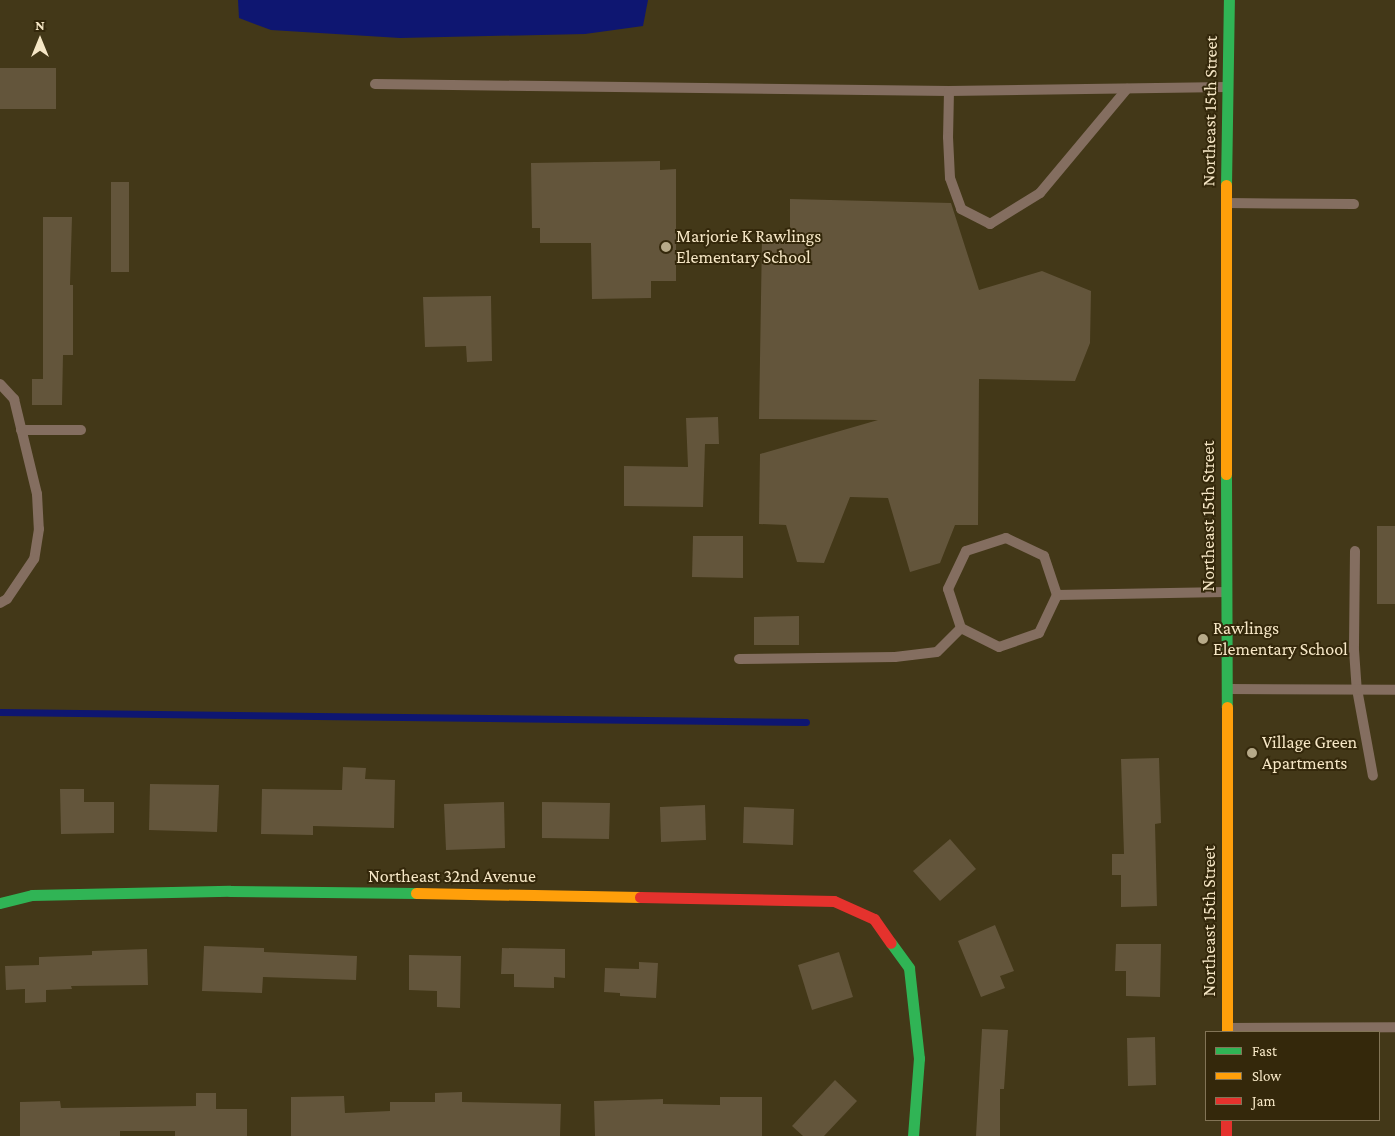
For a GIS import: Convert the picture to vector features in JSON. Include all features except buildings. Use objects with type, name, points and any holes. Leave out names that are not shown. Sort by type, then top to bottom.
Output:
[{"type":"street","name":"Northeast 15th Street","points":[[1227,1030],[1226,203],[1229,0]]},
{"type":"street","name":"Northeast 32nd Avenue","points":[[0,903],[32,895],[230,891],[486,893],[834,902],[874,918],[909,968],[919,1058],[913,1136]]},
{"type":"street","points":[[1226,1121],[1226,1136]]},
{"type":"lane","points":[[375,84],[949,91],[1229,87]]},
{"type":"lane","points":[[949,91],[950,178],[961,208],[990,224],[1040,194],[1127,89]]},
{"type":"lane","points":[[1226,203],[1354,204]]},
{"type":"lane","points":[[0,384],[14,399],[37,494],[39,529],[34,559],[7,599],[0,603]]},
{"type":"lane","points":[[21,430],[80,430]]},
{"type":"lane","points":[[1006,538],[1044,556],[1057,596],[1039,633],[999,647],[962,628],[948,589],[966,552],[1006,538]]},
{"type":"lane","points":[[1355,551],[1354,650],[1357,689],[1373,776]]},
{"type":"lane","points":[[1057,596],[1226,592]]},
{"type":"lane","points":[[739,659],[895,657],[937,652],[962,628]]},
{"type":"lane","points":[[1226,689],[1395,690]]},
{"type":"lane","points":[[1227,1030],[1395,1027]]},
{"type":"shaded area","points":[[238,0],[648,0],[643,26],[585,34],[400,38],[271,30],[239,18]]},
{"type":"waterway","points":[[0,712],[806,722]]},
{"type":"traffic: fast","points":[[1226,185],[1229,0]]},
{"type":"traffic: fast","points":[[1226,474],[1227,707]]},
{"type":"traffic: fast","points":[[0,903],[32,895],[230,891],[416,893]]},
{"type":"traffic: fast","points":[[891,943],[909,968],[919,1058],[913,1136]]},
{"type":"traffic: slow","points":[[1226,185],[1226,474]]},
{"type":"traffic: slow","points":[[1227,707],[1227,1031]]},
{"type":"traffic: slow","points":[[416,893],[640,897]]},
{"type":"traffic: jam","points":[[640,897],[834,901],[874,919],[891,943]]},
{"type":"traffic: jam","points":[[1226,1121],[1226,1136]]},
{"type":"place","name":"Marjorie K Rawlings Elementary School","points":[[666,247]]},
{"type":"place","name":"Rawlings Elementary School","points":[[1203,639]]},
{"type":"place","name":"Village Green Apartments","points":[[1252,753]]}]
